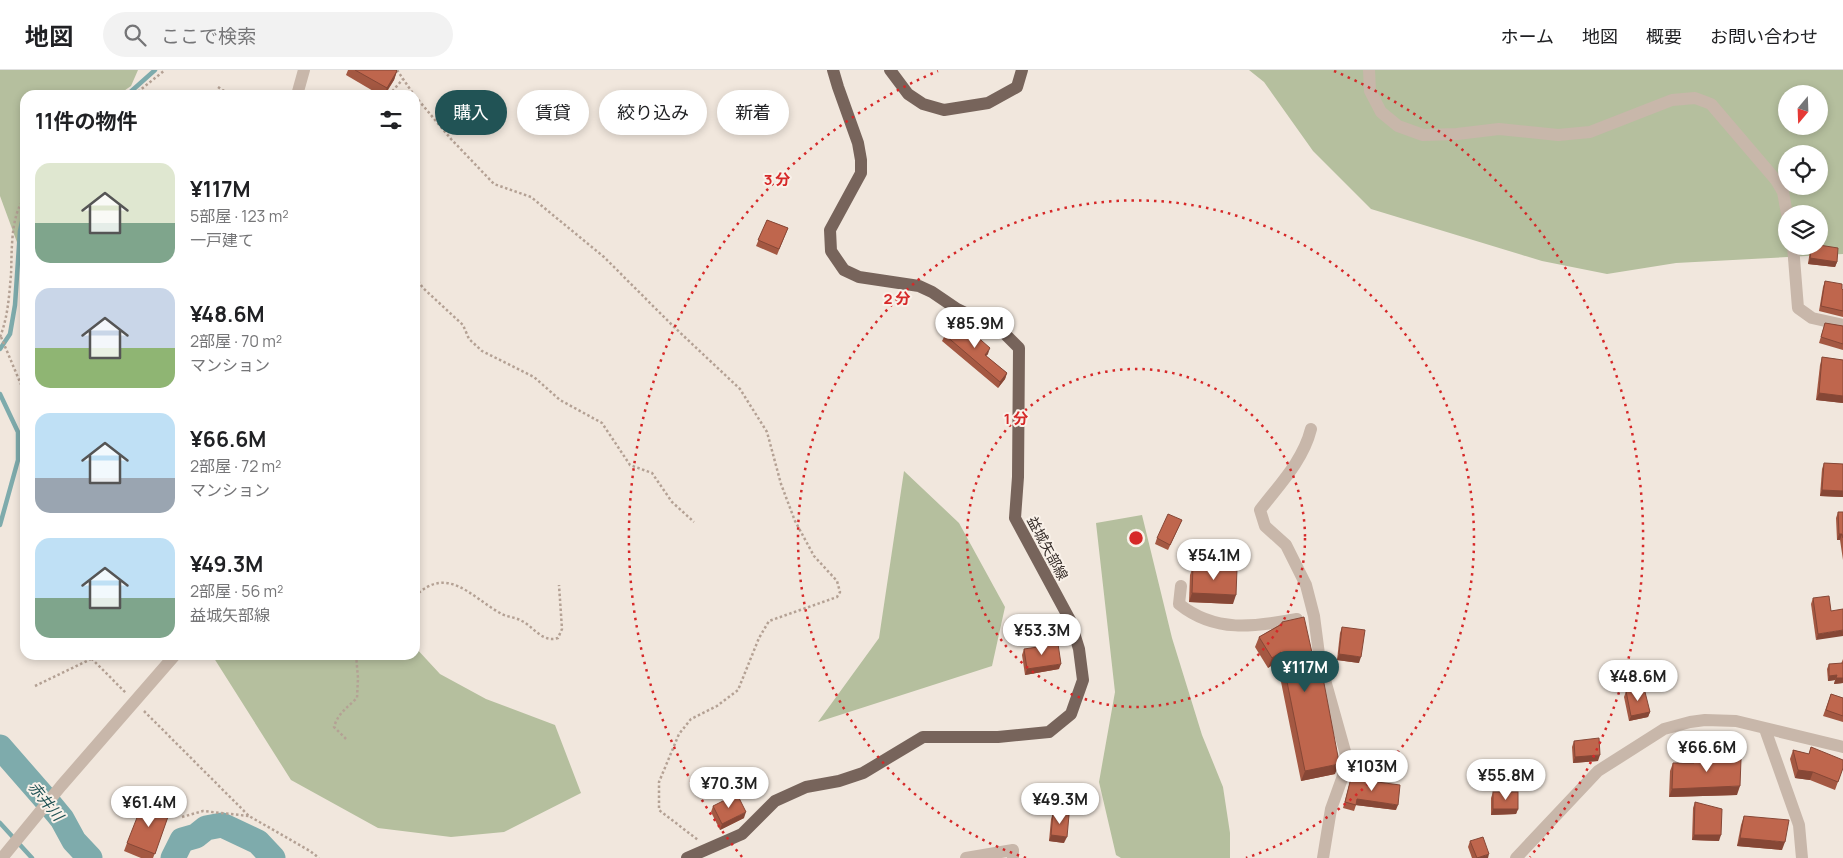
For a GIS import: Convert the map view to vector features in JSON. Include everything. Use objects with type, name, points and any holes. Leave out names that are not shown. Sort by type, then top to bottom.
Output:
[{"type":"main road","name":"益城矢部線","points":[[687,858],[742,834],[775,801],[806,787],[839,781],[863,773],[924,736],[998,737],[1049,732],[1071,714],[1083,680],[1079,648],[1070,620],[1015,518],[1018,477],[1019,348],[1002,331],[957,309],[932,292],[919,286],[858,277],[844,270],[831,250],[830,230],[861,173],[858,143],[838,87],[834,70]]},
{"type":"main road","points":[[890,70],[908,94],[923,104],[944,110],[988,103],[1017,87],[1022,70]]},
{"type":"street","points":[[298,90],[304,70]]},
{"type":"street","points":[[1369,70],[1370,91],[1381,112],[1398,126],[1423,135],[1457,134],[1499,129],[1558,135],[1590,132],[1672,100],[1695,98],[1711,104],[1776,180],[1783,192],[1785,205]]},
{"type":"street","points":[[1794,255],[1798,308],[1812,318],[1843,325]]},
{"type":"street","points":[[1311,429],[1308,443],[1295,464],[1260,510],[1265,526],[1286,544],[1306,585],[1314,616],[1320,662],[1348,762],[1332,809],[1322,858]]},
{"type":"street","points":[[1181,586],[1179,604],[1193,615],[1223,625],[1264,625],[1314,616]]},
{"type":"street","points":[[2,858],[61,786],[171,660]]},
{"type":"street","points":[[1516,858],[1598,771],[1664,730],[1690,722],[1705,720],[1736,721],[1843,747]]},
{"type":"street","points":[[1765,729],[1799,825],[1802,858]]},
{"type":"street","points":[[966,858],[1014,850],[1013,858]]},
{"type":"path","points":[[140,90],[165,70]]},
{"type":"path","points":[[397,70],[411,90]]},
{"type":"path","points":[[393,90],[403,79]]},
{"type":"path","points":[[218,87],[222,90]]},
{"type":"path","points":[[420,101],[451,139],[494,184],[531,198],[604,257],[672,326],[740,389],[767,432],[781,484],[795,521],[814,556],[837,581],[840,592],[837,597],[769,621],[759,638],[738,690],[718,706],[691,719],[678,734],[659,782],[658,810],[709,848]]},
{"type":"path","points":[[20,207],[16,214],[12,244],[5,326],[0,336],[20,382]]},
{"type":"path","points":[[420,284],[464,324],[469,339],[482,351],[534,377],[560,400],[602,423],[630,466],[652,473],[672,502],[694,522]]},
{"type":"path","points":[[420,591],[424,587],[439,582],[454,584],[500,613],[522,621],[544,637],[552,640],[558,638],[562,629],[559,585]]},
{"type":"path","points":[[35,686],[87,660]]},
{"type":"path","points":[[93,660],[126,693]]},
{"type":"path","points":[[346,739],[334,726],[336,719],[342,711],[357,698],[356,660]]},
{"type":"path","points":[[141,707],[249,816],[319,858]]},
{"type":"path","points":[[182,817],[203,811],[249,816]]},
{"type":"green space","points":[[0,70],[138,70],[131,86],[125,90],[20,90],[20,250],[0,196]]},
{"type":"green space","points":[[1249,70],[1843,70],[1843,254],[1828,255],[1828,205],[1778,205],[1778,255],[1824,255],[1676,263],[1607,274],[1542,261],[1371,209],[1313,151],[1264,82]]},
{"type":"green space","points":[[904,471],[959,523],[1005,607],[992,666],[818,722],[879,638]]},
{"type":"green space","points":[[1142,515],[1172,638],[1202,735],[1223,787],[1230,833],[1230,858],[1121,858],[1116,855],[1099,782],[1115,692],[1096,523]]},
{"type":"green space","points":[[420,652],[440,674],[486,699],[555,725],[581,793],[504,832],[451,837],[378,828],[291,780],[215,660],[420,660]]},
{"type":"building","points":[[355,70],[396,70],[397,71],[387,88]]},
{"type":"building","points":[[767,220],[788,228],[779,249],[758,240]]},
{"type":"building","points":[[1828,246],[1838,248],[1837,262],[1810,258],[1810,255],[1828,255]]},
{"type":"building","points":[[1825,281],[1842,284],[1843,311],[1821,306]]},
{"type":"building","points":[[958,320],[990,348],[985,355],[1007,373],[1000,382],[945,335]]},
{"type":"building","points":[[1825,323],[1843,326],[1843,344],[1821,337]]},
{"type":"building","points":[[1822,357],[1843,360],[1843,396],[1819,393]]},
{"type":"building","points":[[1824,463],[1843,464],[1843,491],[1822,490]]},
{"type":"building","points":[[1838,512],[1843,512],[1843,538],[1842,534],[1839,534]]},
{"type":"building","points":[[1168,514],[1182,520],[1170,545],[1157,538]]},
{"type":"building","points":[[1193,566],[1237,569],[1236,595],[1192,593]]},
{"type":"building","points":[[1829,596],[1831,611],[1843,609],[1843,630],[1818,634],[1813,598]]},
{"type":"building","points":[[1304,617],[1313,657],[1316,656],[1323,678],[1339,762],[1339,764],[1305,771],[1281,652],[1272,658],[1259,637],[1282,624],[1282,622]]},
{"type":"building","points":[[1342,627],[1365,630],[1361,657],[1339,654]]},
{"type":"building","points":[[1058,644],[1061,664],[1027,669],[1024,649]]},
{"type":"building","points":[[1843,663],[1843,678],[1836,678],[1837,675],[1829,676],[1829,664]]},
{"type":"building","points":[[1644,688],[1650,712],[1631,716],[1626,691]]},
{"type":"building","points":[[1831,694],[1843,698],[1843,716],[1826,710]]},
{"type":"building","points":[[1599,738],[1600,755],[1575,757],[1574,741]]},
{"type":"building","points":[[1811,747],[1843,760],[1843,768],[1838,782],[1813,772],[1798,770],[1793,750],[1809,754]]},
{"type":"building","points":[[1710,755],[1711,760],[1741,759],[1740,786],[1672,789],[1673,763],[1694,763],[1692,756]]},
{"type":"building","points":[[1352,774],[1363,777],[1362,780],[1400,785],[1398,805],[1357,799],[1356,805],[1345,802]]},
{"type":"building","points":[[1493,792],[1518,792],[1518,809],[1493,809]]},
{"type":"building","points":[[737,794],[746,812],[722,824],[713,806]]},
{"type":"building","points":[[1695,802],[1722,809],[1721,835],[1694,835]]},
{"type":"building","points":[[150,803],[170,811],[155,854],[127,843],[140,810],[146,812]]},
{"type":"building","points":[[1053,813],[1069,815],[1067,837],[1051,835]]},
{"type":"building","points":[[1744,816],[1789,820],[1785,842],[1740,838]]},
{"type":"building","points":[[1483,837],[1489,854],[1477,858],[1470,841]]},
{"type":"waterway","points":[[133,90],[155,70]]},
{"type":"waterway","points":[[0,349],[10,334],[15,305],[20,231]]},
{"type":"waterway","points":[[0,394],[18,432],[18,460],[0,525]]},
{"type":"waterway","name":"赤井川","points":[[0,747],[62,819],[74,841],[90,858]]},
{"type":"waterway","points":[[0,823],[32,858]]},
{"type":"waterway","name":"赤井川","points":[[173,858],[182,840],[196,836],[206,828],[222,825],[258,842],[273,858]]}]
